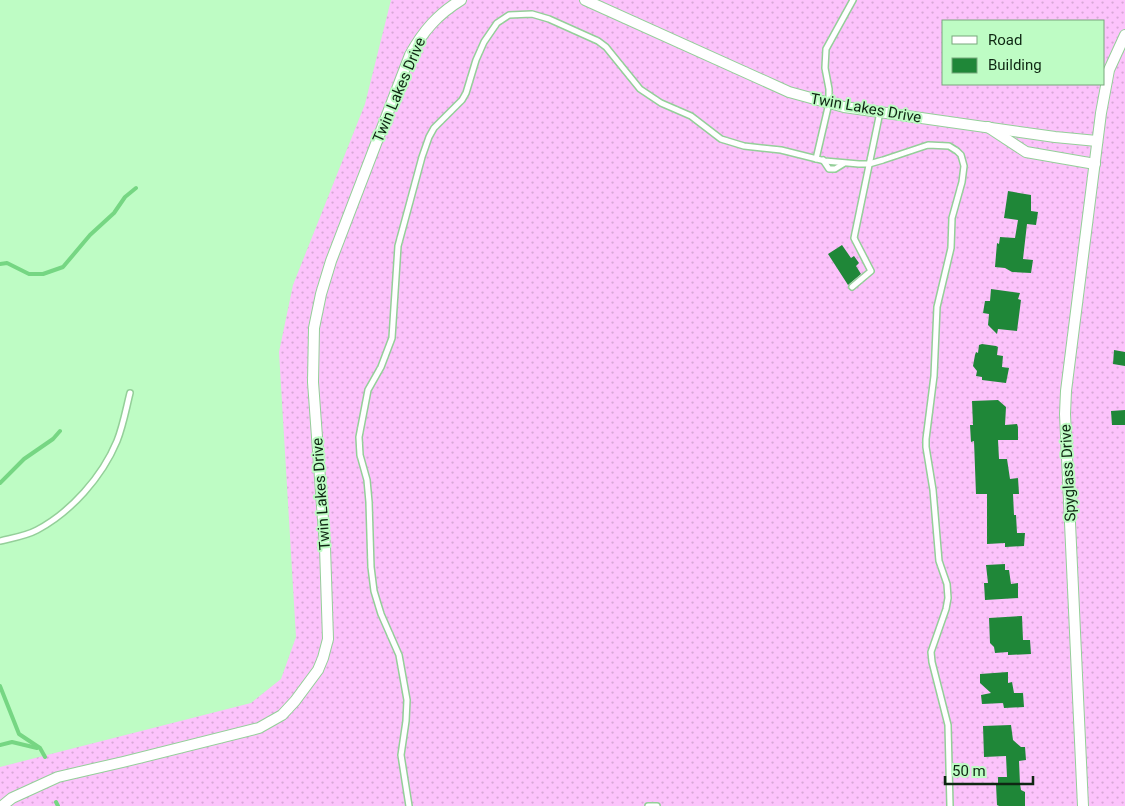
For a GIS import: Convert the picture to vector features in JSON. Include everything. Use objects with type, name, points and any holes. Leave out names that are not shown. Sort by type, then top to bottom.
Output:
[{"type":"street","name":"Twin Lakes Drive","points":[[2,806],[12,798],[58,777],[259,728],[282,715],[318,670],[328,639],[325,555],[313,382],[314,328],[318,308],[331,261],[410,55],[422,33],[436,18],[461,0]]},
{"type":"street","name":"Twin Lakes Drive","points":[[585,0],[789,92],[829,103],[880,112],[1055,137],[1097,141]]},
{"type":"street","name":"Spyglass Drive","points":[[1083,806],[1065,414],[1067,381],[1101,113],[1109,70],[1125,35]]},
{"type":"street","name":"Twin Lakes Drive","points":[[987,126],[1026,152],[1095,164]]},
{"type":"lane","points":[[816,158],[829,103],[825,68],[826,49],[853,0]]},
{"type":"lane","points":[[409,806],[401,755],[407,700],[399,655],[381,614],[374,591],[367,480],[358,438],[368,390],[381,368],[392,338],[398,246],[429,137],[434,128],[462,100],[484,42],[497,23],[509,15],[532,14],[549,19],[598,41],[606,47],[640,88],[661,103],[692,116],[722,139],[744,146],[781,150],[844,164],[869,164],[917,148],[934,145],[954,148],[961,155],[964,166],[962,182],[952,218],[951,248],[937,307],[934,376],[926,447],[933,490],[939,560],[947,584],[948,598],[931,652],[948,725],[950,806]]},
{"type":"lane","points":[[852,287],[872,271],[854,238],[880,112]]},
{"type":"lane","points":[[0,541],[36,531],[82,494],[104,468],[117,440],[130,393]]},
{"type":"lane","points":[[648,806],[657,806]]},
{"type":"shaded area","points":[[391,0],[1125,0],[1125,806],[0,806],[0,767],[251,703],[281,679],[296,637],[279,352],[293,285],[365,104]]},
{"type":"building","points":[[1008,191],[1031,195],[1031,211],[1038,212],[1036,225],[1027,224],[1023,259],[1033,260],[1031,273],[1012,272],[1005,268],[995,267],[997,243],[999,244],[1000,237],[1015,238],[1018,220],[1004,218]]},
{"type":"building","points":[[842,245],[851,258],[854,256],[859,263],[856,266],[861,274],[848,285],[828,254]]},
{"type":"building","points":[[991,289],[1020,293],[1018,299],[1021,300],[1017,331],[998,329],[997,334],[988,325],[989,314],[983,313],[985,301],[990,301]]},
{"type":"building","points":[[979,345],[998,347],[997,355],[1003,356],[1002,367],[1009,368],[1006,383],[982,380],[982,377],[976,376],[977,371],[973,366],[975,355],[976,352],[978,353]]},
{"type":"building","points":[[1114,350],[1125,352],[1125,366],[1113,364]]},
{"type":"building","points":[[998,400],[1006,407],[1005,425],[1017,424],[1018,427],[1018,440],[998,440],[999,459],[1007,459],[1010,479],[1018,478],[1019,494],[1013,494],[1014,515],[1016,515],[1017,533],[1025,533],[1024,546],[1005,547],[1005,543],[987,544],[987,494],[976,494],[974,441],[971,442],[970,425],[973,425],[972,401]]},
{"type":"building","points":[[1125,410],[1125,425],[1112,425],[1111,411]]},
{"type":"building","points":[[1005,564],[1005,570],[1009,570],[1011,584],[1018,583],[1018,598],[985,600],[984,583],[988,583],[986,565]]},
{"type":"building","points":[[1022,616],[1023,640],[1030,640],[1031,654],[1008,655],[1008,652],[995,653],[994,647],[990,643],[989,618]]},
{"type":"building","points":[[1008,672],[1008,683],[1012,682],[1014,693],[1023,693],[1024,707],[1004,708],[1003,703],[982,704],[981,695],[991,693],[980,683],[980,674]]},
{"type":"building","points":[[1011,725],[1013,740],[1021,747],[1025,747],[1026,760],[1019,761],[1020,784],[1021,790],[1025,792],[1025,806],[997,805],[996,784],[998,784],[998,777],[1007,777],[1006,756],[984,757],[983,726]]},
{"type":"waterway","points":[[0,264],[7,263],[29,274],[43,274],[63,267],[90,235],[114,213],[125,197],[136,188]]},
{"type":"waterway","points":[[0,483],[24,459],[53,439],[60,431]]},
{"type":"waterway","points":[[0,686],[19,734],[40,748],[45,757]]},
{"type":"waterway","points":[[0,745],[12,742],[37,748]]},
{"type":"waterway","points":[[56,802],[58,806]]}]
